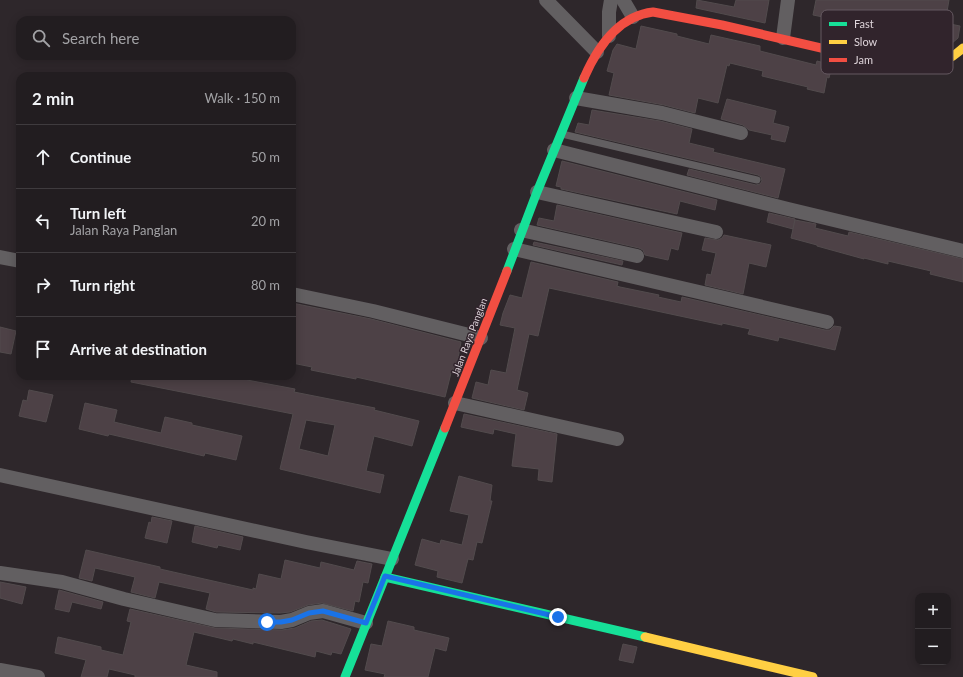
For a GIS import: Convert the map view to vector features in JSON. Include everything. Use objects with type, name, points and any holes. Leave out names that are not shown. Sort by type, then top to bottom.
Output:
[{"type":"street","points":[[546,0],[597,52]]},
{"type":"street","points":[[609,36],[609,12],[612,0]]},
{"type":"street","points":[[623,0],[633,17],[644,13],[653,12],[668,14],[821,47]]},
{"type":"street","points":[[783,38],[788,0]]},
{"type":"street","name":"Jalan Raya Panglan","points":[[345,677],[481,338],[536,192],[576,98],[597,52],[609,36],[633,17]]},
{"type":"street","points":[[953,58],[963,48]]},
{"type":"street","points":[[576,98],[662,113],[740,133]]},
{"type":"street","points":[[554,150],[963,251]]},
{"type":"street","points":[[536,192],[716,232]]},
{"type":"street","points":[[521,230],[637,256]]},
{"type":"street","points":[[514,249],[827,322]]},
{"type":"street","points":[[0,257],[16,260]]},
{"type":"street","points":[[296,295],[373,311],[481,338]]},
{"type":"street","points":[[455,403],[617,439]]},
{"type":"street","points":[[0,475],[392,559]]},
{"type":"street","points":[[0,573],[62,582],[215,620],[281,622],[292,620],[309,613],[323,611],[366,623]]},
{"type":"street","points":[[385,576],[813,677]]},
{"type":"street","points":[[0,670],[38,677]]},
{"type":"lane","points":[[561,133],[757,180]]},
{"type":"building","points":[[697,0],[734,7],[736,0],[769,0],[765,23],[696,8]]},
{"type":"building","points":[[816,0],[949,0],[947,10],[821,10],[821,17],[813,15]]},
{"type":"building","points":[[953,25],[960,26],[958,38],[953,42]]},
{"type":"building","points":[[641,26],[677,34],[677,36],[709,44],[711,35],[760,46],[760,51],[816,65],[817,61],[821,62],[821,74],[830,74],[829,78],[827,77],[824,93],[807,89],[808,87],[762,76],[763,71],[730,63],[729,66],[727,65],[718,103],[698,98],[695,113],[664,105],[609,95],[614,73],[607,71],[613,50],[617,44],[636,49]]},
{"type":"building","points":[[727,99],[776,111],[773,123],[789,127],[785,142],[771,139],[772,135],[749,130],[743,125],[721,119]]},
{"type":"building","points":[[592,110],[660,121],[692,129],[689,143],[714,149],[713,152],[785,169],[778,198],[687,175],[689,169],[756,185],[760,184],[762,181],[761,177],[758,175],[575,132],[578,123],[589,125]]},
{"type":"building","points":[[562,161],[717,200],[715,210],[680,201],[677,214],[561,189],[561,187],[556,186]]},
{"type":"building","points":[[557,205],[682,233],[678,250],[671,248],[668,260],[645,255],[643,250],[639,248],[537,225],[539,218],[554,221]]},
{"type":"building","points":[[769,213],[795,219],[793,229],[767,222]]},
{"type":"building","points":[[795,220],[816,224],[815,228],[848,236],[849,232],[963,259],[963,282],[930,274],[931,271],[888,261],[888,264],[864,259],[791,238]]},
{"type":"building","points":[[724,235],[771,245],[766,267],[749,263],[743,294],[705,285],[707,274],[711,275],[716,253],[702,250],[705,238],[718,240]]},
{"type":"building","points":[[534,242],[623,261],[622,265],[533,245]]},
{"type":"building","points":[[531,262],[618,282],[617,286],[620,287],[659,295],[658,297],[681,302],[682,297],[825,330],[830,330],[834,326],[841,327],[835,350],[779,337],[778,341],[748,334],[750,329],[722,323],[722,325],[549,288],[538,336],[529,334],[517,390],[528,393],[524,410],[472,398],[476,382],[488,385],[491,370],[506,373],[515,328],[500,325],[510,295],[522,298]]},
{"type":"building","points":[[296,304],[371,319],[461,342],[456,370],[452,369],[445,397],[356,377],[356,379],[311,370],[312,367],[296,364]]},
{"type":"building","points":[[0,327],[16,331],[11,354],[0,352]]},
{"type":"building","points":[[131,380],[247,380],[295,389],[294,392],[375,408],[374,410],[419,421],[412,446],[374,436],[366,471],[384,475],[380,493],[280,469],[293,414],[131,382]],"holes":[[[306,420],[335,425],[328,456],[299,449]]]},
{"type":"building","points":[[29,390],[53,395],[46,422],[19,416],[23,400],[27,401]]},
{"type":"building","points":[[85,403],[117,410],[114,422],[161,433],[165,417],[192,423],[192,425],[242,436],[236,460],[205,453],[204,456],[109,434],[108,436],[79,429]]},
{"type":"building","points":[[464,414],[557,434],[552,482],[538,480],[539,469],[512,466],[516,434],[494,429],[493,434],[461,427]]},
{"type":"building","points":[[459,476],[492,485],[490,501],[492,501],[482,543],[477,542],[473,560],[468,559],[462,583],[437,577],[438,571],[415,565],[422,539],[440,544],[441,540],[462,545],[469,515],[450,511]]},
{"type":"building","points":[[152,517],[172,521],[167,543],[145,538],[149,522],[151,523]]},
{"type":"building","points":[[195,526],[243,537],[240,550],[218,545],[217,548],[192,542]]},
{"type":"building","points":[[86,550],[160,567],[160,569],[253,590],[253,588],[256,589],[259,574],[281,579],[285,560],[320,568],[321,562],[354,570],[357,561],[372,564],[368,583],[363,582],[359,602],[355,601],[353,611],[322,603],[308,605],[290,612],[280,613],[216,612],[206,609],[210,593],[159,582],[155,598],[131,592],[135,577],[95,568],[92,581],[79,578]]},
{"type":"building","points":[[0,582],[26,587],[22,604],[0,598]]},
{"type":"building","points":[[59,590],[103,602],[101,609],[72,602],[69,612],[55,609]]},
{"type":"building","points":[[130,609],[215,628],[282,630],[295,628],[311,621],[322,620],[351,629],[341,654],[332,652],[331,655],[316,651],[315,657],[253,642],[253,644],[233,639],[232,641],[194,632],[186,665],[217,672],[217,677],[135,677],[135,675],[109,669],[107,677],[81,677],[86,660],[55,653],[58,637],[101,647],[101,650],[123,655],[131,622],[127,621]]},
{"type":"building","points":[[388,621],[414,627],[414,630],[449,638],[446,651],[435,648],[428,677],[384,677],[385,674],[365,670],[371,644],[382,646]]},
{"type":"building","points":[[623,644],[637,647],[633,663],[619,660]]},
{"type":"traffic: fast","points":[[507,271],[537,192],[584,78]]},
{"type":"traffic: fast","points":[[345,677],[445,428]]},
{"type":"traffic: fast","points":[[385,577],[645,637]]},
{"type":"traffic: slow","points":[[953,56],[963,48]]},
{"type":"traffic: slow","points":[[645,637],[813,677]]},
{"type":"traffic: jam","points":[[584,78],[595,56],[610,35],[629,20],[653,12],[722,25],[821,48]]},
{"type":"traffic: jam","points":[[445,428],[507,271]]},
{"type":"route","points":[[267,622],[292,620],[309,613],[323,611],[366,623],[385,576],[558,617]]}]
